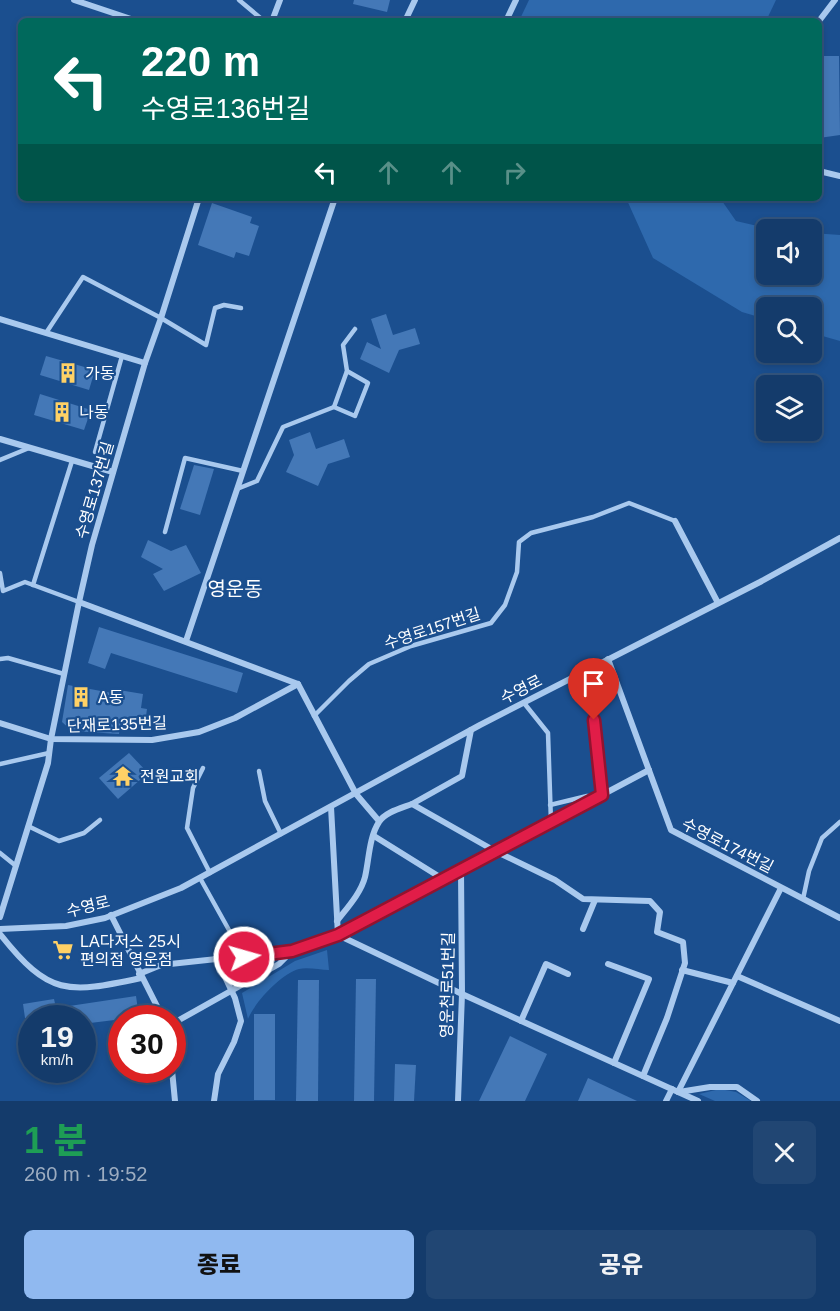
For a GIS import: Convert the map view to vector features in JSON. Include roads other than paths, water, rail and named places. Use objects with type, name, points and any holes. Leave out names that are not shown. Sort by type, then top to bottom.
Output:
[{"type":"street","points":[[74,0],[128,18]]},
{"type":"street","points":[[273,18],[280,0]]},
{"type":"street","points":[[406,18],[415,0]]},
{"type":"street","points":[[507,18],[516,0]]},
{"type":"street","points":[[821,18],[835,0]]},
{"type":"street","points":[[822,172],[840,176]]},
{"type":"street","name":"수영로137번길","points":[[0,917],[48,763],[79,602],[113,472],[145,363],[199,201]]},
{"type":"street","points":[[186,641],[334,201]]},
{"type":"street","points":[[0,319],[145,363]]},
{"type":"street","points":[[0,439],[113,472]]},
{"type":"street","points":[[675,521],[718,603]]},
{"type":"street","name":"수영로","points":[[0,929],[66,926],[111,915],[181,888],[471,730],[840,538]]},
{"type":"street","points":[[79,602],[298,684],[356,794],[379,821]]},
{"type":"street","name":"수영로174번길","points":[[608,659],[671,830],[840,918]]},
{"type":"street","name":"단재로135번길","points":[[0,723],[51,739],[152,740],[198,732],[235,718],[298,684]]},
{"type":"street","points":[[338,921],[365,879],[368,852],[379,821],[385,815],[412,804],[462,776],[471,730]]},
{"type":"street","points":[[0,934],[37,974],[54,984],[74,988],[94,988],[140,976],[161,965],[292,951],[338,935],[649,770]]},
{"type":"street","points":[[412,804],[495,851],[555,880],[583,899],[650,901],[660,912],[657,932],[683,942],[685,963],[667,1018],[643,1076]]},
{"type":"street","points":[[331,807],[338,935]]},
{"type":"street","points":[[374,836],[443,879]]},
{"type":"street","name":"영운천로51번길","points":[[458,1101],[462,994],[461,870]]},
{"type":"street","points":[[666,1101],[675,1091],[781,888]]},
{"type":"street","points":[[583,929],[595,900]]},
{"type":"street","points":[[111,915],[156,1005]]},
{"type":"street","points":[[338,935],[698,1101]]},
{"type":"street","points":[[186,1017],[279,964],[292,951]]},
{"type":"street","points":[[214,1101],[218,1074],[234,1042],[241,1021],[232,992],[216,958]]},
{"type":"street","points":[[521,1021],[546,964],[568,974]]},
{"type":"street","points":[[608,964],[649,979],[614,1063]]},
{"type":"street","points":[[682,970],[733,983]]},
{"type":"street","points":[[737,976],[840,1021]]},
{"type":"street","points":[[173,1083],[175,1101]]},
{"type":"street","points":[[675,1091],[737,1087],[757,1101]]},
{"type":"lane","points":[[239,0],[260,18]]},
{"type":"lane","points":[[45,333],[84,277],[206,345],[215,308],[224,305],[241,308]]},
{"type":"lane","points":[[334,407],[347,371],[343,345],[356,329]]},
{"type":"lane","points":[[95,452],[122,356]]},
{"type":"lane","points":[[237,489],[257,481],[283,427],[334,407],[355,416],[368,383],[347,371]]},
{"type":"lane","points":[[0,460],[30,448]]},
{"type":"lane","points":[[165,532],[185,458],[243,471]]},
{"type":"lane","points":[[33,585],[72,461]]},
{"type":"lane","name":"수영로157번길","points":[[314,716],[369,664],[411,646],[491,623],[505,605],[517,572],[519,542],[531,533],[593,517],[629,503],[675,521]]},
{"type":"lane","points":[[0,573],[3,591],[25,582],[79,602]]},
{"type":"lane","points":[[0,659],[8,658],[64,674]]},
{"type":"lane","points":[[550,805],[587,796],[600,796],[594,720],[582,672]]},
{"type":"lane","points":[[524,703],[548,733],[551,822]]},
{"type":"lane","points":[[0,764],[49,753]]},
{"type":"lane","points":[[203,768],[193,788],[187,828],[210,873]]},
{"type":"lane","points":[[259,771],[265,801],[281,834]]},
{"type":"lane","points":[[28,826],[59,841],[84,833],[100,820]]},
{"type":"lane","points":[[803,899],[809,870],[822,838],[840,822]]},
{"type":"lane","points":[[0,853],[16,866]]},
{"type":"lane","points":[[200,878],[244,957]]},
{"type":"place","name":"가동","points":[[68,373]]},
{"type":"place","name":"나동","points":[[62,412]]},
{"type":"place","name":"A동","points":[[81,697]]},
{"type":"place","name":"전원교회","points":[[123,776]]},
{"type":"place","name":"LA다저스 25시 편의점 영운점","points":[[63,950]]},
{"type":"district","name":"영운동","points":[[235,589]]}]
